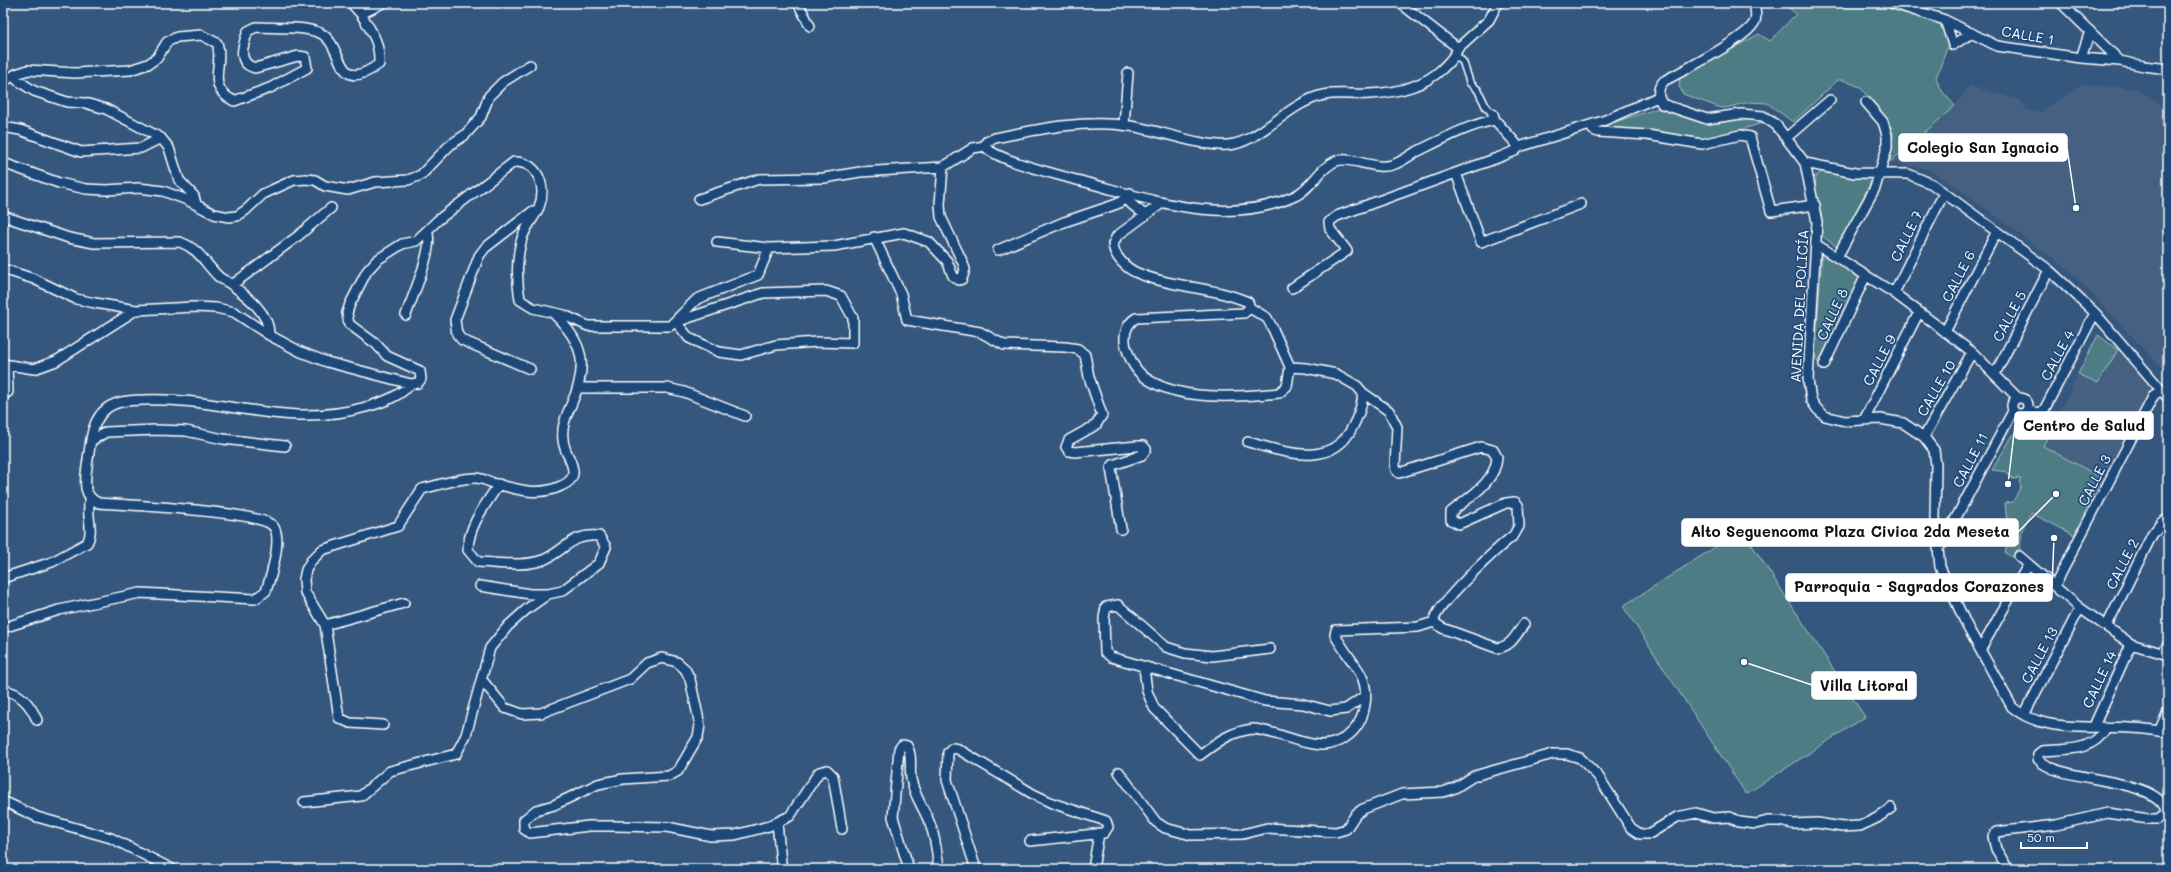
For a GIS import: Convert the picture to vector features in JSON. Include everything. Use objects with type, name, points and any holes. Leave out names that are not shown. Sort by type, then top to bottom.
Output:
[{"type":"street","points":[[3,82],[16,74],[28,70],[75,73],[130,70],[148,64],[157,58],[168,42],[177,37],[201,36],[217,43],[220,50],[216,70],[219,89],[226,97],[234,101],[270,88],[307,68],[305,57],[298,56],[255,68],[244,62],[242,49],[248,31],[256,27],[312,31],[322,34],[329,40],[344,69],[352,74],[367,73],[379,64],[380,49],[361,14],[351,3]]},
{"type":"street","points":[[361,14],[383,3]]},
{"type":"street","points":[[798,3],[810,26]]},
{"type":"street","points":[[985,146],[986,142],[995,138],[1086,123],[1124,125],[1205,142],[1228,145],[1238,144],[1256,134],[1298,104],[1311,98],[1349,92],[1368,95],[1414,87],[1425,82],[1436,75],[1489,20],[1498,3]]},
{"type":"street","points":[[1292,288],[1347,251],[1330,228],[1329,224],[1332,219],[1515,151],[1518,147],[1591,125],[1658,98],[1658,88],[1664,81],[1720,50],[1752,28],[1756,20],[1754,3]]},
{"type":"street","name":"CALLE 1","points":[[1891,3],[1945,20],[1997,46],[2081,58],[2120,61],[2150,68],[2168,69]]},
{"type":"street","points":[[2061,3],[2120,61]]},
{"type":"street","points":[[1404,4],[1457,52],[1463,62],[1470,83],[1478,90],[1486,107],[1518,147]]},
{"type":"street","points":[[1945,20],[1953,45],[1972,33]]},
{"type":"street","points":[[2081,58],[2090,31]]},
{"type":"street","points":[[3,163],[59,182],[86,189],[106,190],[139,188],[163,191],[196,204],[214,214],[230,217],[237,216],[246,210],[263,194],[294,180],[306,179],[329,187],[348,190],[375,182],[408,180],[421,175],[450,145],[465,136],[481,117],[489,96],[503,82],[530,65]]},
{"type":"street","points":[[1124,125],[1128,73]]},
{"type":"street","points":[[16,74],[17,80],[34,91],[67,102],[85,103],[106,109],[161,138],[169,148],[178,180],[194,196],[196,204]]},
{"type":"street","name":"AVENIDA DEL POLICÍA","points":[[1658,98],[1662,104],[1707,118],[1720,118],[1741,114],[1769,118],[1805,163],[1815,205],[1817,245],[1808,380],[1811,400],[1817,409],[1825,416],[1836,420],[1880,419],[1903,423],[1924,437],[1934,450],[1936,465],[1935,518],[1940,566],[1967,626],[2012,707],[2024,715],[2051,725],[2131,728],[2164,732]]},
{"type":"street","points":[[1786,138],[1830,100]]},
{"type":"street","points":[[1837,257],[1875,188],[1887,148],[1887,135],[1883,122],[1866,102]]},
{"type":"street","points":[[985,146],[987,149],[1002,157],[1128,196],[1195,210],[1240,211],[1268,206],[1297,196],[1335,161],[1342,160],[1373,167],[1395,164],[1494,117]]},
{"type":"street","points":[[1591,125],[1593,130],[1598,132],[1647,135],[1702,144],[1732,136],[1745,135],[1750,137],[1771,211],[1815,205]]},
{"type":"street","points":[[3,127],[20,130],[81,152],[141,148],[161,138]]},
{"type":"street","points":[[699,199],[759,179],[824,178],[860,172],[943,167],[973,148],[985,146]]},
{"type":"street","points":[[3,269],[34,280],[76,299],[136,310],[194,307],[216,308],[234,312],[269,335],[301,352],[327,362],[411,384],[418,383],[421,379],[420,371],[387,356],[376,344],[349,324],[348,313],[350,304],[367,271],[377,260],[402,244],[416,241],[445,215],[514,162],[523,162],[530,165],[537,172],[540,180],[541,196],[539,207],[529,222],[520,242],[517,280],[520,300],[533,308],[564,315],[588,326],[670,326],[676,322],[698,299],[758,275],[769,248]]},
{"type":"street","points":[[1805,163],[1855,172],[1908,174],[1932,184],[1996,233],[2049,270],[2095,313],[2168,398]]},
{"type":"street","points":[[717,242],[769,248],[834,246],[874,237],[904,233],[929,242],[947,261],[953,276],[959,280],[962,279],[965,269],[941,217],[940,204],[943,167]]},
{"type":"street","points":[[1456,173],[1481,242],[1581,204]]},
{"type":"street","name":"CALLE 7","points":[[1894,292],[1944,192]]},
{"type":"street","points":[[1128,196],[1145,215]]},
{"type":"street","points":[[998,250],[1128,196]]},
{"type":"street","points":[[1162,203],[1121,232],[1114,240],[1114,248],[1118,257],[1134,272],[1220,292],[1248,302],[1250,308],[1267,318],[1290,367],[1287,386],[1279,393],[1205,396],[1180,391],[1153,382],[1142,375],[1134,366],[1125,339],[1128,324],[1136,318],[1244,313],[1250,308]]},
{"type":"street","points":[[530,369],[462,340],[457,334],[455,320],[479,256],[485,248],[539,207]]},
{"type":"street","points":[[232,284],[298,236],[331,208]]},
{"type":"street","points":[[3,216],[69,238],[94,243],[180,242],[198,251],[220,277],[232,284],[258,308],[266,318],[269,335]]},
{"type":"street","points":[[406,316],[428,250],[430,236],[427,231]]},
{"type":"street","name":"CALLE 6","points":[[1945,332],[1996,233]]},
{"type":"street","points":[[874,237],[901,294],[907,320],[980,332],[1004,345],[1065,346],[1078,349],[1085,355],[1089,377],[1102,415],[1096,426],[1069,440],[1066,447],[1069,452],[1138,446],[1143,446],[1146,449],[1142,455],[1113,465],[1111,468],[1121,529]]},
{"type":"street","points":[[1817,245],[1894,292],[1972,352],[2018,398],[2027,401],[2027,410],[2021,414],[2013,410],[2012,403],[2018,398]]},
{"type":"street","name":"CALLE 5","points":[[1995,374],[2049,270]]},
{"type":"street","name":"CALLE 8","points":[[1824,365],[1866,275]]},
{"type":"street","points":[[826,291],[841,296],[853,318],[853,343],[817,342],[776,345],[741,354],[719,352],[689,338],[676,322],[763,293],[826,291]]},
{"type":"street","points":[[3,395],[8,392],[5,364],[34,369],[56,362],[136,310]]},
{"type":"street","name":"CALLE 9","points":[[1864,420],[1919,312]]},
{"type":"street","points":[[383,725],[350,723],[339,718],[324,625],[305,592],[304,579],[311,561],[322,550],[398,526],[422,489],[476,478],[534,493],[558,487],[569,482],[573,474],[562,431],[565,418],[578,388],[581,369],[580,348],[565,324],[553,313]]},
{"type":"street","name":"CALLE 4","points":[[2027,410],[2039,413],[2044,410],[2095,313]]},
{"type":"street","name":"CALLE 10","points":[[1924,437],[1972,352]]},
{"type":"street","points":[[1290,367],[1306,368],[1336,374],[1357,386],[1363,393],[1390,411],[1397,427],[1395,466],[1399,473],[1481,447],[1489,448],[1495,453],[1497,462],[1493,471],[1479,490],[1452,512],[1450,516],[1454,523],[1459,524],[1506,502],[1515,502],[1518,505],[1519,526],[1514,535],[1471,574],[1440,608],[1434,618],[1434,622]]},
{"type":"street","points":[[3,578],[52,562],[87,543],[91,533],[89,512],[90,500],[86,493],[86,475],[91,441],[99,416],[106,408],[134,400],[154,399],[194,402],[278,415],[326,416],[349,412],[389,400],[401,394],[411,384]]},
{"type":"street","points":[[578,388],[667,388],[684,392],[744,416]]},
{"type":"street","name":"CALLE 3","points":[[2055,585],[2154,395],[2161,390]]},
{"type":"street","points":[[1248,442],[1302,455],[1324,453],[1342,442],[1351,431],[1361,409],[1363,393]]},
{"type":"street","name":"CALLE 11","points":[[1939,546],[1942,544],[2013,410]]},
{"type":"street","points":[[91,441],[106,432],[157,430],[186,431],[223,439],[285,446]]},
{"type":"street","points":[[480,586],[530,594],[548,594],[562,591],[599,563],[606,547],[599,536],[590,535],[570,542],[544,560],[523,564],[478,562],[468,550],[468,539],[498,484]]},
{"type":"street","points":[[3,628],[59,610],[140,593],[255,600],[266,591],[277,543],[276,532],[273,526],[261,519],[224,514],[99,503],[90,500]]},
{"type":"street","points":[[1935,518],[1952,524]]},
{"type":"street","name":"CALLE 2","points":[[2106,626],[2152,535],[2162,522],[2168,519]]},
{"type":"street","points":[[2019,556],[2028,565],[2055,585],[2080,608],[2131,644],[2166,654],[2168,644]]},
{"type":"street","points":[[1981,649],[2028,565]]},
{"type":"street","points":[[304,802],[361,796],[390,771],[456,754],[466,736],[490,648],[508,626],[527,609],[548,594]]},
{"type":"street","points":[[324,625],[404,603]]},
{"type":"street","points":[[1270,649],[1212,656],[1185,654],[1166,647],[1118,605],[1106,607],[1104,618],[1105,652],[1111,657],[1144,668],[1265,700],[1303,704],[1330,711],[1346,709],[1365,696]]},
{"type":"street","name":"CALLE 13","points":[[2024,715],[2080,608]]},
{"type":"street","points":[[1434,622],[1442,628],[1497,648],[1511,643],[1524,624]]},
{"type":"street","points":[[1144,668],[1147,691],[1154,708],[1200,755],[1220,740],[1242,730],[1260,730],[1322,745],[1347,737],[1364,714],[1365,696],[1361,674],[1338,642],[1335,635],[1336,630],[1418,627],[1434,622]]},
{"type":"street","name":"CALLE 14","points":[[2094,726],[2131,644]]},
{"type":"street","points":[[482,680],[505,708],[522,714],[541,713],[630,679],[647,663],[662,658],[677,662],[685,669],[690,679],[700,725],[698,737],[678,771],[669,776],[623,779],[598,784],[554,805],[536,810],[524,820],[524,828],[530,833],[589,826],[613,826],[667,827],[711,836],[735,835],[777,823],[790,816],[819,772],[827,770],[833,776],[842,828]]},
{"type":"street","points":[[3,690],[19,695],[31,707],[37,720]]},
{"type":"street","points":[[2164,732],[2168,712]]},
{"type":"street","points":[[2008,869],[1996,849],[1993,837],[1996,832],[2056,825],[2108,813],[2149,819],[2158,819],[2165,814],[2166,811],[2163,803],[2150,795],[2121,783],[2063,772],[2038,759],[2038,754],[2042,751],[2088,746],[2101,737],[2106,728]]},
{"type":"street","points":[[909,869],[893,817],[899,749],[902,745],[907,746],[911,752],[911,777],[914,793],[930,823],[936,844],[939,869]]},
{"type":"street","points":[[976,869],[947,780],[948,752],[952,748],[958,749],[1014,783],[1052,803],[1106,821],[1108,827],[1104,833],[1030,841]]},
{"type":"street","points":[[1119,772],[1156,822],[1166,828],[1190,835],[1243,834],[1267,828],[1336,832],[1346,829],[1356,814],[1363,809],[1402,794],[1443,792],[1455,788],[1474,776],[1553,754],[1567,754],[1580,758],[1598,776],[1631,828],[1640,834],[1649,834],[1677,817],[1696,813],[1713,818],[1730,818],[1739,822],[1756,824],[1768,821],[1780,821],[1793,824],[1817,823],[1842,827],[1860,826],[1877,818],[1891,808]]},
{"type":"street","points":[[3,801],[37,817],[112,838],[172,869]]},
{"type":"street","points":[[777,823],[781,862]]},
{"type":"street","points":[[1093,869],[1099,833]]},
{"type":"shaded area","points":[[2082,84],[2137,89],[2168,108],[2168,375],[2070,271],[1942,177],[1927,169],[1890,162],[1955,106],[1970,86],[2020,100],[2028,111],[2041,112]]},
{"type":"shaded area","points":[[2118,350],[2152,388],[2102,478],[2043,446],[2078,374],[2098,383]]},
{"type":"green space","points":[[1791,3],[1890,3],[1954,28],[1957,41],[1950,40],[1936,78],[1942,91],[1955,106],[1890,162],[1893,135],[1891,127],[1860,87],[1843,80],[1838,80],[1793,122],[1767,103],[1750,102],[1725,108],[1718,107],[1683,94],[1679,86],[1680,78],[1759,34],[1770,41],[1796,14],[1789,8]]},
{"type":"green space","points":[[1659,108],[1696,121],[1717,123],[1735,118],[1745,118],[1762,123],[1712,139],[1696,139],[1670,134],[1599,127]]},
{"type":"green space","points":[[1826,170],[1869,176],[1871,182],[1840,244],[1836,246],[1822,236],[1821,220],[1816,195],[1815,187],[1817,175]]},
{"type":"green space","points":[[1822,254],[1858,274],[1860,280],[1818,363],[1815,357]]},
{"type":"green space","points":[[2098,335],[2118,350],[2098,383],[2078,374]]},
{"type":"green space","points":[[2039,419],[2053,425],[2043,446],[2102,478],[2074,535],[2031,513],[2022,530],[2019,556],[2013,558],[2005,553],[2009,540],[2005,503],[2013,502],[2021,486],[2019,481],[2021,479],[2013,479],[2007,472],[1992,470],[2019,425],[2032,432]]},
{"type":"green space","points":[[1742,530],[1865,717],[1746,794],[1623,606]]},
{"type":"place","name":"Colegio San Ignacio","points":[[2076,208]]},
{"type":"place","name":"Centro de Salud","points":[[2008,484]]},
{"type":"place","name":"Alto Seguencoma Plaza Civica 2da Meseta","points":[[2056,494]]},
{"type":"place","name":"Parroquia - Sagrados Corazones","points":[[2054,538]]},
{"type":"place","name":"Villa Litoral","points":[[1744,662]]}]
